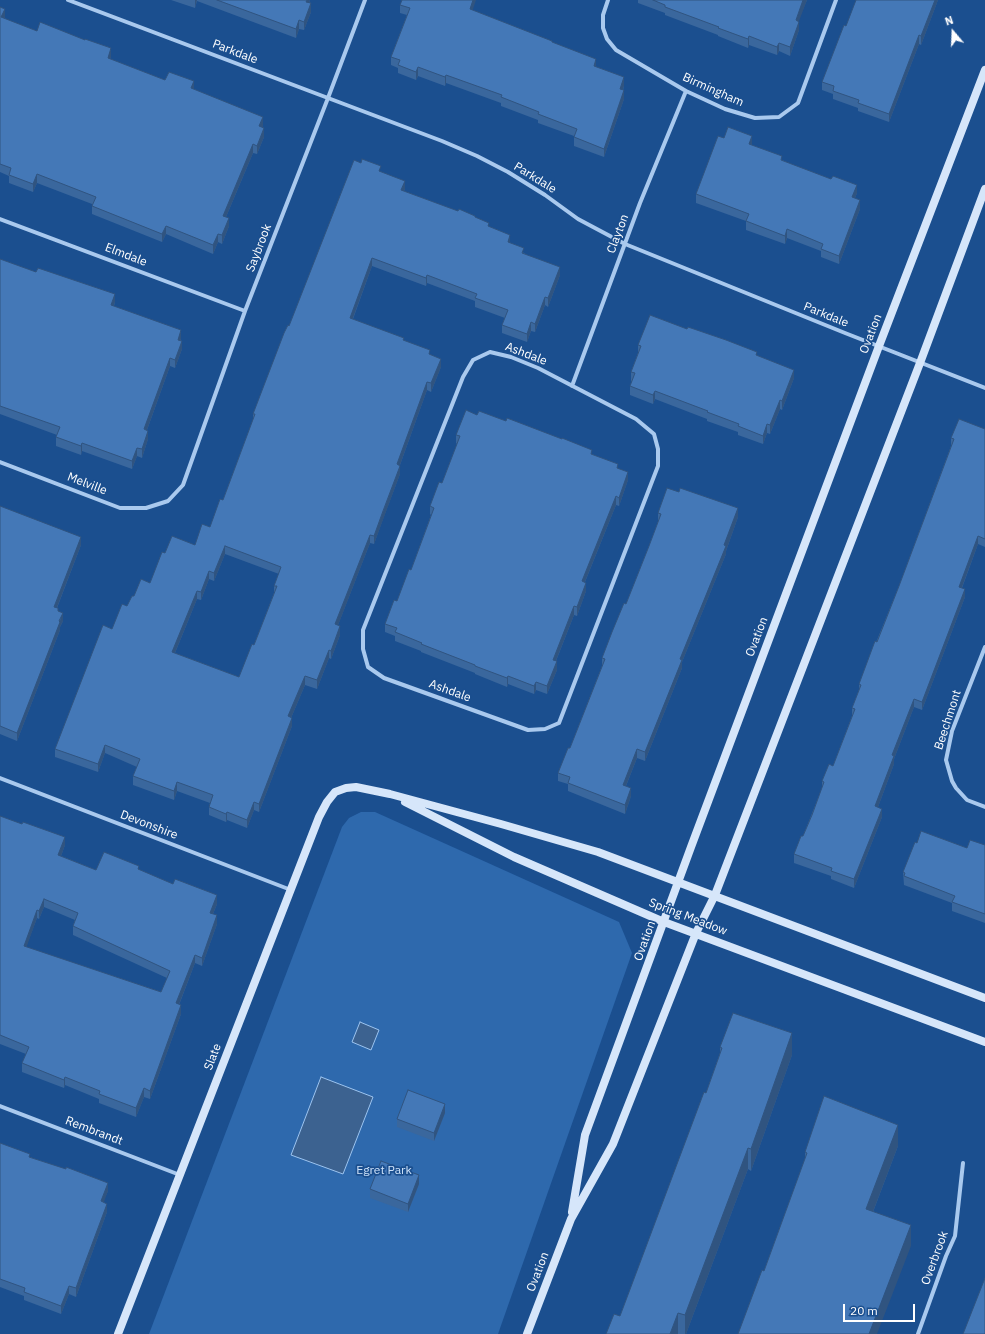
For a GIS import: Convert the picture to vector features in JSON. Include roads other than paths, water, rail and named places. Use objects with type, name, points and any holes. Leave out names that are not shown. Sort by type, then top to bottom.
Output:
[{"type":"street","name":"Parkdale","points":[[68,0],[442,140],[508,172],[545,195],[578,219],[625,244],[985,388]]},
{"type":"street","name":"Saybrook","points":[[168,501],[183,485],[246,311],[365,0]]},
{"type":"street","name":"Birmingham","points":[[608,0],[603,15],[603,28],[607,39],[616,50],[686,91],[726,109],[755,118],[779,117],[798,103],[836,0]]},
{"type":"street","name":"Ovation","points":[[571,1218],[585,1135],[678,882],[985,70]]},
{"type":"street","name":"Clayton","points":[[572,386],[625,244],[686,91]]},
{"type":"street","name":"Ovation","points":[[527,1334],[571,1218],[613,1144],[696,933],[714,895],[920,363],[985,189]]},
{"type":"street","name":"Elmdale","points":[[0,219],[246,311]]},
{"type":"street","name":"Ashdale","points":[[490,352],[511,357],[538,368],[572,386],[636,419],[654,434],[658,449],[658,466],[560,723],[545,729],[528,730],[384,678],[368,667],[363,649],[363,630],[463,377],[473,360],[490,352]]},
{"type":"street","name":"Melville","points":[[0,462],[120,508],[146,508],[168,501]]},
{"type":"street","name":"Beechmont","points":[[985,647],[952,731],[946,760],[952,781],[956,788],[967,800],[985,807]]},
{"type":"street","name":"Devonshire","points":[[0,778],[291,890]]},
{"type":"street","name":"Spring Meadow","points":[[334,792],[346,788],[356,788],[390,794],[598,852],[985,998]]},
{"type":"street","name":"Slate","points":[[118,1334],[319,817],[334,792]]},
{"type":"street","name":"Spring Meadow","points":[[390,794],[514,857],[664,922],[985,1042]]},
{"type":"street","name":"Rembrandt","points":[[0,1106],[180,1175]]},
{"type":"street","name":"Overbrook","points":[[918,1334],[946,1256],[955,1236],[963,1163]]},
{"type":"park label","name":"Egret Park","points":[[384,1171]]}]
